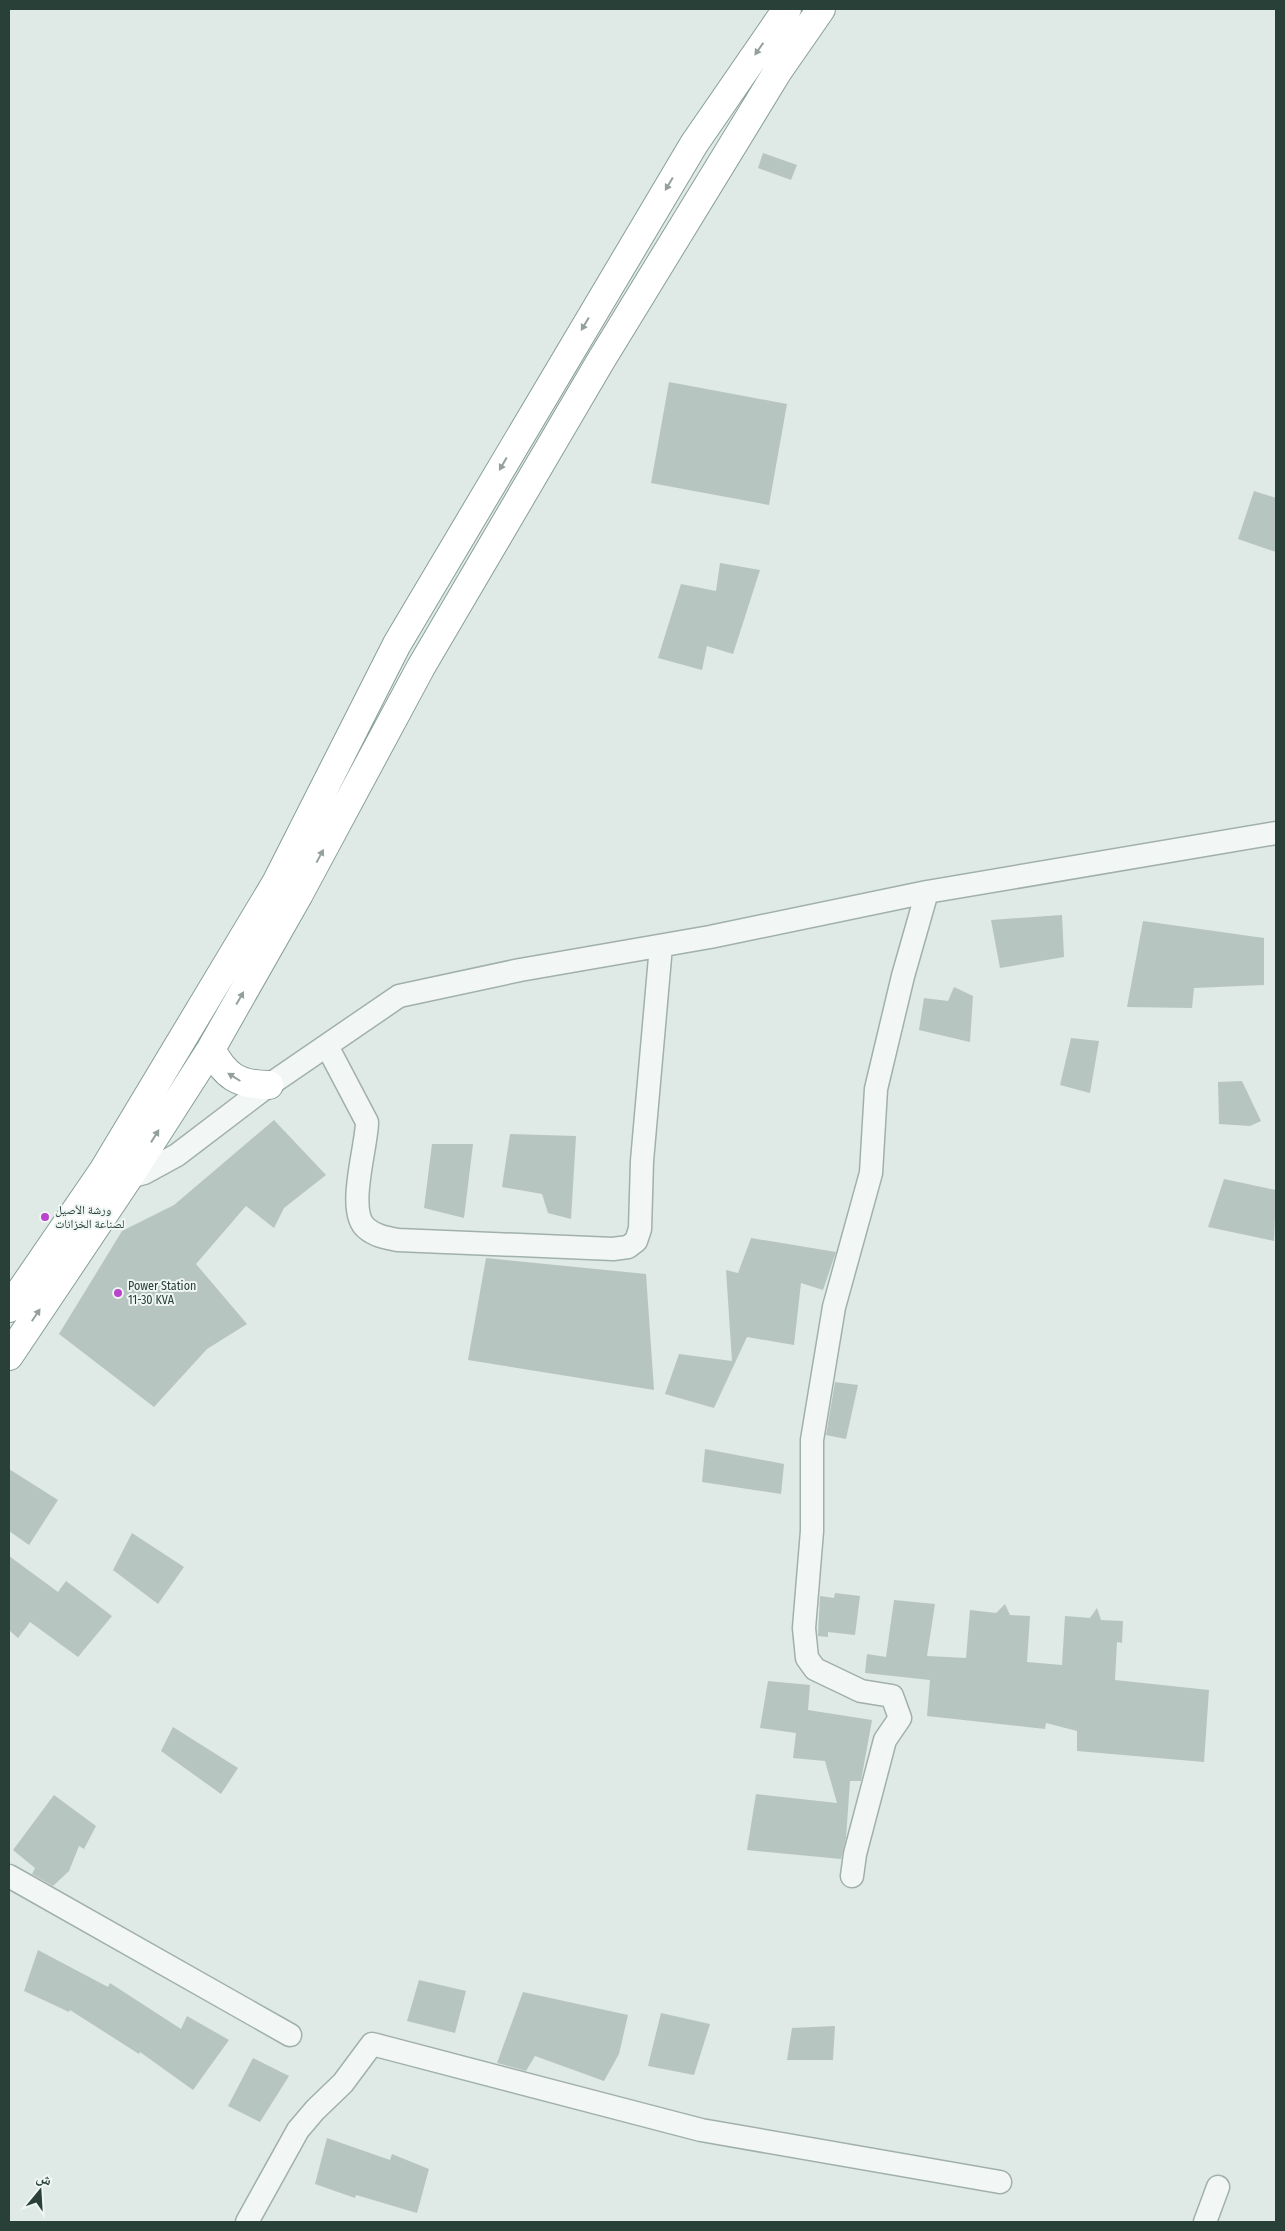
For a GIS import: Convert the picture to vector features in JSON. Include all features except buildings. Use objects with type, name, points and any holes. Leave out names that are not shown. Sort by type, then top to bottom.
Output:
[{"type":"highway","points":[[9,1308],[103,1171],[276,883],[397,644],[565,358],[694,144],[786,9]]},
{"type":"highway","points":[[9,1356],[129,1177],[211,1049],[299,894],[421,667],[600,362],[778,71],[821,9]]},
{"type":"highway","points":[[211,1049],[219,1066],[233,1078],[250,1085],[269,1085]]},
{"type":"street","points":[[103,1171],[129,1177],[144,1173],[176,1155],[269,1085],[399,996],[520,970],[661,946],[927,892],[1276,833]]},
{"type":"street","points":[[852,1876],[855,1854],[885,1740],[900,1718],[892,1696],[861,1691],[815,1669],[807,1658],[804,1628],[812,1531],[812,1440],[834,1307],[871,1173],[876,1089],[903,976],[927,892]]},
{"type":"street","points":[[327,1046],[367,1122],[367,1135],[358,1178],[358,1210],[364,1227],[380,1236],[398,1240],[613,1249],[628,1247],[636,1241],[640,1228],[642,1161],[661,946]]},
{"type":"street","points":[[9,1876],[290,2035]]},
{"type":"street","points":[[247,2222],[298,2130],[343,2083],[372,2044],[701,2130],[1000,2182]]},
{"type":"street","points":[[1205,2222],[1218,2187]]},
{"type":"place","name":"ورشة الأصيل لصناعة الخزانات","points":[[45,1217]]},
{"type":"place","name":"Power Station 11-30 KVA","points":[[118,1293]]}]
